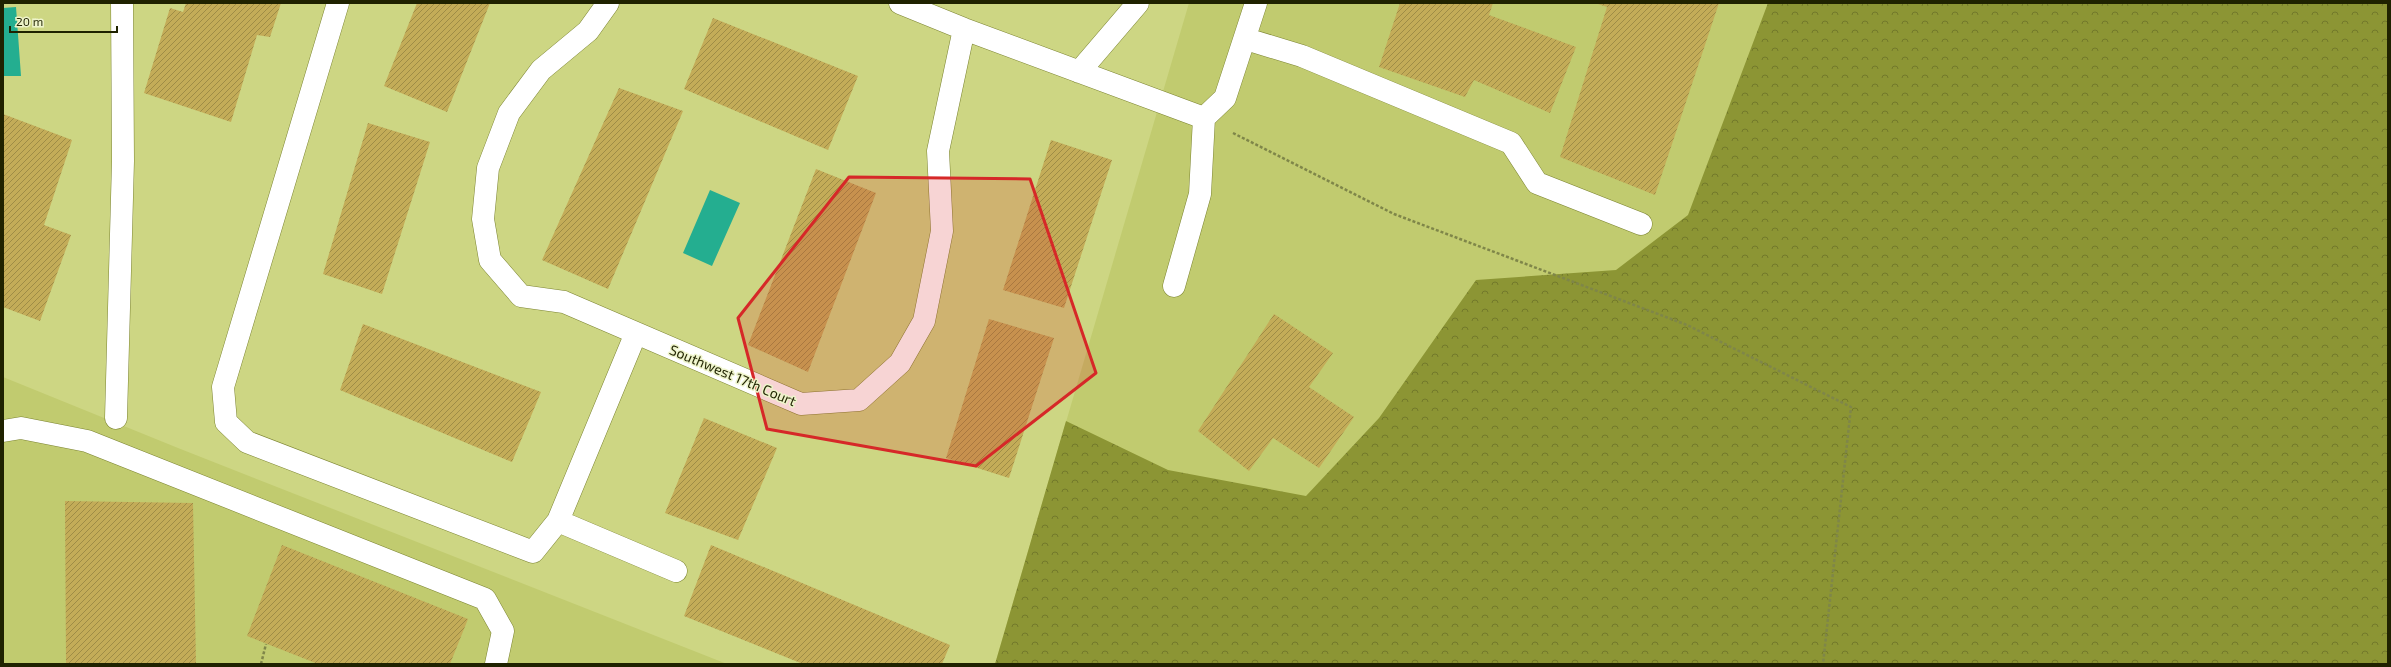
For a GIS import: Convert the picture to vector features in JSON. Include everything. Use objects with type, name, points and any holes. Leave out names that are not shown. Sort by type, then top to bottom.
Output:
[{"type":"lane","points":[[116,418],[123,161],[122,3]]},
{"type":"lane","points":[[338,3],[223,387],[226,422],[247,442],[533,552],[558,521],[636,333]]},
{"type":"lane","name":"Southwest 17th Court","points":[[608,3],[588,31],[541,70],[509,113],[488,168],[483,218],[490,260],[521,296],[564,302],[801,404],[859,400],[900,363],[924,321],[942,231],[938,151],[964,29]]},
{"type":"lane","points":[[900,3],[964,29],[1204,118]]},
{"type":"lane","points":[[1079,72],[1138,3]]},
{"type":"lane","points":[[1174,286],[1200,194],[1204,118],[1225,98],[1246,38],[1256,3]]},
{"type":"lane","points":[[1246,38],[1302,56],[1511,143],[1537,183],[1641,224]]},
{"type":"lane","points":[[3,431],[21,428],[87,441],[485,599],[503,631],[496,664]]},
{"type":"lane","points":[[558,521],[676,571]]},
{"type":"path","points":[[1204,118],[1394,214],[1688,324],[1851,407],[1823,664]]},
{"type":"path","points":[[261,664],[266,644]]},
{"type":"highlighted area","points":[[849,177],[1030,179],[1096,373],[976,466],[767,429],[738,318]]},
{"type":"shaded area","points":[[1189,3],[2388,3],[2388,664],[995,664]]},
{"type":"shaded area","points":[[3,377],[178,448],[727,664],[3,664]]},
{"type":"green space","points":[[1768,3],[2388,3],[2388,664],[995,664],[1066,421],[1168,470],[1306,496],[1379,418],[1476,280],[1616,270],[1688,215]]},
{"type":"water","points":[[16,7],[21,76],[3,76],[3,8]]},
{"type":"water","points":[[710,190],[740,203],[712,266],[683,253]]},
{"type":"building","points":[[186,3],[281,3],[270,37],[257,35],[231,122],[144,93],[170,8],[183,12]]},
{"type":"building","points":[[417,3],[490,3],[447,112],[384,86]]},
{"type":"building","points":[[1400,3],[1493,3],[1489,15],[1576,47],[1550,113],[1474,80],[1465,97],[1379,67]]},
{"type":"building","points":[[1595,3],[1719,3],[1655,195],[1560,157],[1607,7]]},
{"type":"building","points":[[713,18],[858,76],[828,150],[684,89]]},
{"type":"building","points":[[619,88],[683,111],[608,289],[542,260]]},
{"type":"building","points":[[3,114],[72,140],[44,225],[71,235],[40,321],[3,307]]},
{"type":"building","points":[[368,123],[430,142],[382,294],[323,274]]},
{"type":"building","points":[[1051,140],[1112,160],[1064,308],[1003,290]]},
{"type":"building","points":[[816,169],[876,193],[808,372],[748,345]]},
{"type":"building","points":[[1274,314],[1333,353],[1309,387],[1354,417],[1319,468],[1273,438],[1249,471],[1198,431]]},
{"type":"building","points":[[989,319],[1054,338],[1009,478],[946,458]]},
{"type":"building","points":[[363,324],[541,392],[512,462],[340,390]]},
{"type":"building","points":[[704,418],[777,448],[738,540],[665,513]]},
{"type":"building","points":[[65,501],[193,503],[196,664],[66,664]]},
{"type":"building","points":[[282,545],[468,619],[450,664],[318,664],[247,636]]},
{"type":"building","points":[[711,545],[950,645],[942,664],[803,664],[684,616]]}]
